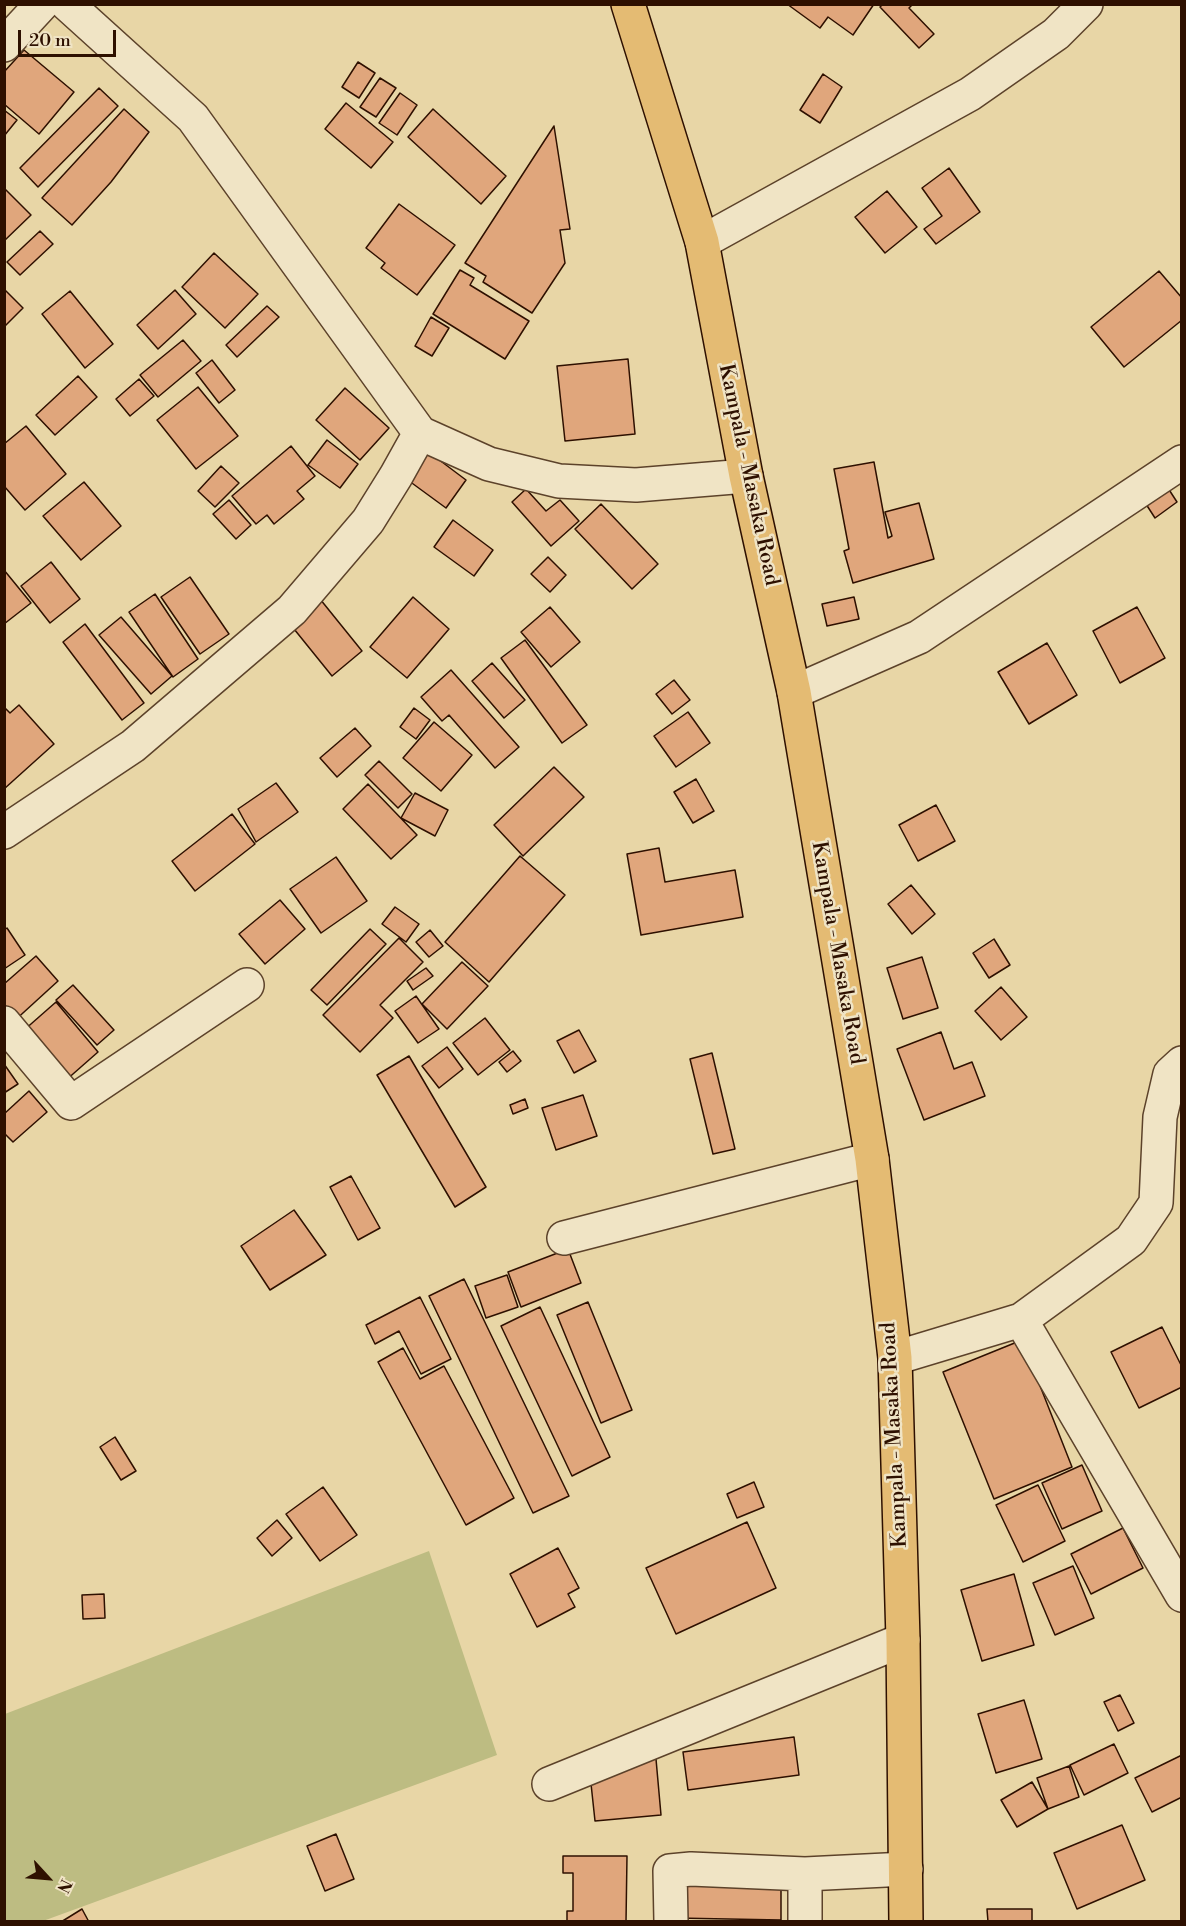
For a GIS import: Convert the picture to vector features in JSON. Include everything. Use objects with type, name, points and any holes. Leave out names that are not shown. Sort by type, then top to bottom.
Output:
[{"type":"main road","name":"Kampala - Masaka Road","points":[[628,4],[702,242],[746,476],[794,692],[872,1159],[895,1358],[903,1640],[906,1922]]},
{"type":"street","points":[[4,45],[42,4]]},
{"type":"street","points":[[67,4],[193,118],[420,433],[489,464],[559,481],[636,485],[746,476]]},
{"type":"street","points":[[702,242],[970,94],[1056,34],[1086,4]]},
{"type":"street","points":[[4,832],[133,746],[292,610],[368,521],[420,433]]},
{"type":"street","points":[[794,692],[919,637],[1182,462]]},
{"type":"street","points":[[4,1023],[71,1103],[247,985]]},
{"type":"street","points":[[895,1358],[1021,1320],[1131,1240],[1156,1203],[1160,1117],[1170,1074],[1182,1063]]},
{"type":"street","points":[[564,1238],[872,1159]]},
{"type":"street","points":[[1021,1320],[1182,1595]]},
{"type":"street","points":[[549,1784],[903,1640]]},
{"type":"street","points":[[671,1922],[670,1871],[691,1869],[805,1874],[906,1869]]},
{"type":"street","points":[[805,1874],[805,1922]]},
{"type":"shaded area","points":[[429,1551],[497,1755],[43,1921],[5,1921],[5,1714]]},
{"type":"building","points":[[787,4],[874,4],[853,35],[828,17],[820,28]]},
{"type":"building","points":[[883,4],[913,4],[909,8],[934,34],[919,48],[880,7]]},
{"type":"building","points":[[24,50],[74,92],[39,134],[4,104],[4,72]]},
{"type":"building","points":[[358,62],[375,73],[359,98],[342,87]]},
{"type":"building","points":[[823,74],[842,87],[820,123],[800,110]]},
{"type":"building","points":[[380,78],[396,88],[376,117],[360,107]]},
{"type":"building","points":[[99,88],[118,106],[38,187],[20,168]]},
{"type":"building","points":[[400,93],[417,105],[397,135],[379,123]]},
{"type":"building","points":[[346,103],[393,142],[371,168],[325,129]]},
{"type":"building","points":[[124,109],[149,132],[111,182],[72,225],[42,198]]},
{"type":"building","points":[[433,109],[506,176],[481,204],[408,137]]},
{"type":"building","points":[[4,110],[17,120],[4,136]]},
{"type":"building","points":[[554,126],[570,229],[560,230],[565,263],[532,313],[483,282],[486,276],[465,263]]},
{"type":"building","points":[[949,168],[980,212],[936,244],[924,229],[942,216],[922,188]]},
{"type":"building","points":[[4,188],[31,215],[4,241]]},
{"type":"building","points":[[887,191],[917,227],[885,253],[855,217]]},
{"type":"building","points":[[399,204],[455,245],[417,295],[381,268],[385,263],[366,248]]},
{"type":"building","points":[[40,231],[53,244],[20,275],[7,262]]},
{"type":"building","points":[[214,253],[258,294],[225,328],[182,287]]},
{"type":"building","points":[[460,270],[474,278],[470,285],[529,321],[505,359],[433,314]]},
{"type":"building","points":[[1159,271],[1182,298],[1182,320],[1124,367],[1091,327]]},
{"type":"building","points":[[4,290],[23,308],[4,327]]},
{"type":"building","points":[[175,290],[196,314],[158,349],[137,325]]},
{"type":"building","points":[[70,291],[113,344],[85,368],[42,314]]},
{"type":"building","points":[[267,306],[279,317],[237,357],[226,345]]},
{"type":"building","points":[[431,317],[449,328],[432,356],[415,346]]},
{"type":"building","points":[[183,340],[201,361],[158,397],[140,375]]},
{"type":"building","points":[[628,359],[635,434],[565,441],[557,366]]},
{"type":"building","points":[[212,360],[235,390],[219,403],[196,373]]},
{"type":"building","points":[[78,376],[97,397],[55,435],[36,415]]},
{"type":"building","points":[[139,379],[154,396],[130,416],[116,399]]},
{"type":"building","points":[[198,387],[238,436],[196,469],[157,420]]},
{"type":"building","points":[[345,388],[389,428],[360,460],[316,420]]},
{"type":"building","points":[[26,426],[66,474],[25,510],[4,486],[4,444]]},
{"type":"building","points":[[327,440],[358,464],[340,488],[308,465]]},
{"type":"building","points":[[291,446],[315,476],[297,491],[304,499],[274,524],[267,515],[256,524],[232,496]]},
{"type":"building","points":[[426,450],[466,480],[446,508],[405,478]]},
{"type":"building","points":[[874,462],[888,538],[892,536],[885,512],[919,503],[934,559],[853,583],[844,551],[849,549],[834,469]]},
{"type":"building","points":[[221,466],[239,483],[215,507],[198,491]]},
{"type":"building","points":[[84,482],[121,526],[81,560],[43,516]]},
{"type":"building","points":[[1166,485],[1177,502],[1155,518],[1144,501]]},
{"type":"building","points":[[526,489],[546,511],[560,500],[579,521],[551,546],[512,502]]},
{"type":"building","points":[[229,500],[251,525],[236,539],[213,514]]},
{"type":"building","points":[[601,504],[658,564],[632,589],[575,529]]},
{"type":"building","points":[[453,520],[493,550],[474,576],[434,547]]},
{"type":"building","points":[[548,557],[566,575],[550,592],[531,574]]},
{"type":"building","points":[[51,562],[80,599],[50,623],[21,586]]},
{"type":"building","points":[[4,570],[31,603],[4,624]]},
{"type":"building","points":[[190,577],[229,634],[200,654],[161,597]]},
{"type":"building","points":[[155,594],[198,659],[173,677],[129,612]]},
{"type":"building","points":[[413,597],[449,629],[407,678],[370,647]]},
{"type":"building","points":[[854,597],[859,619],[827,626],[822,604]]},
{"type":"building","points":[[320,599],[362,651],[332,676],[290,624]]},
{"type":"building","points":[[550,607],[580,642],[551,667],[521,632]]},
{"type":"building","points":[[1137,607],[1165,658],[1120,683],[1093,631]]},
{"type":"building","points":[[121,617],[172,676],[151,694],[99,635]]},
{"type":"building","points":[[85,624],[144,703],[122,720],[63,642]]},
{"type":"building","points":[[525,640],[587,725],[562,743],[501,658]]},
{"type":"building","points":[[1047,643],[1077,695],[1029,724],[998,672]]},
{"type":"building","points":[[492,663],[525,700],[504,718],[472,681]]},
{"type":"building","points":[[451,670],[519,747],[495,768],[449,715],[442,721],[421,697]]},
{"type":"building","points":[[674,680],[690,700],[672,714],[656,694]]},
{"type":"building","points":[[19,705],[54,744],[4,789],[4,707],[10,713]]},
{"type":"building","points":[[414,708],[430,720],[416,739],[400,727]]},
{"type":"building","points":[[688,712],[710,743],[676,767],[654,736]]},
{"type":"building","points":[[434,722],[472,755],[441,791],[403,758]]},
{"type":"building","points":[[355,728],[371,746],[337,777],[320,758]]},
{"type":"building","points":[[379,761],[412,794],[398,808],[365,775]]},
{"type":"building","points":[[554,767],[584,797],[523,856],[494,825]]},
{"type":"building","points":[[696,779],[714,811],[693,823],[674,792]]},
{"type":"building","points":[[276,783],[298,812],[256,842],[238,809]]},
{"type":"building","points":[[368,784],[417,835],[391,859],[343,809]]},
{"type":"building","points":[[415,793],[448,810],[435,836],[401,818]]},
{"type":"building","points":[[936,805],[955,841],[918,861],[899,825]]},
{"type":"building","points":[[232,814],[255,844],[195,891],[172,861]]},
{"type":"building","points":[[659,848],[665,882],[735,870],[743,917],[641,935],[627,854]]},
{"type":"building","points":[[520,856],[565,895],[489,982],[445,942]]},
{"type":"building","points":[[336,857],[367,901],[321,933],[290,889]]},
{"type":"building","points":[[911,885],[935,914],[912,934],[888,904]]},
{"type":"building","points":[[280,900],[305,929],[265,964],[239,934]]},
{"type":"building","points":[[395,907],[419,924],[406,942],[382,924]]},
{"type":"building","points":[[7,928],[25,955],[4,969],[4,930]]},
{"type":"building","points":[[370,929],[386,944],[327,1005],[311,990]]},
{"type":"building","points":[[430,930],[443,946],[429,957],[416,942]]},
{"type":"building","points":[[399,938],[423,962],[380,1005],[393,1018],[360,1052],[323,1015]]},
{"type":"building","points":[[994,939],[1010,965],[989,978],[973,953]]},
{"type":"building","points":[[36,956],[58,981],[12,1023],[4,1014],[4,984]]},
{"type":"building","points":[[922,957],[938,1008],[903,1019],[887,968]]},
{"type":"building","points":[[462,962],[488,986],[447,1029],[422,1004]]},
{"type":"building","points":[[426,968],[433,976],[413,990],[407,981]]},
{"type":"building","points":[[73,985],[114,1030],[97,1045],[56,1000]]},
{"type":"building","points":[[1001,987],[1027,1017],[1001,1040],[975,1011]]},
{"type":"building","points":[[416,996],[439,1029],[418,1043],[395,1011]]},
{"type":"building","points":[[56,1002],[98,1052],[65,1081],[23,1031]]},
{"type":"building","points":[[485,1018],[510,1050],[478,1075],[453,1043]]},
{"type":"building","points":[[579,1030],[596,1061],[574,1073],[557,1041]]},
{"type":"building","points":[[941,1032],[954,1069],[972,1062],[985,1096],[924,1120],[897,1049]]},
{"type":"building","points":[[447,1047],[463,1069],[439,1088],[422,1066]]},
{"type":"building","points":[[513,1051],[521,1061],[507,1072],[499,1062]]},
{"type":"building","points":[[712,1053],[735,1149],[713,1154],[690,1059]]},
{"type":"building","points":[[409,1056],[486,1187],[455,1207],[377,1075]]},
{"type":"building","points":[[4,1064],[18,1084],[4,1093]]},
{"type":"building","points":[[29,1091],[47,1112],[13,1142],[4,1133],[4,1114]]},
{"type":"building","points":[[583,1095],[597,1136],[556,1150],[542,1108]]},
{"type":"building","points":[[525,1099],[528,1108],[513,1114],[510,1105]]},
{"type":"building","points":[[351,1176],[380,1228],[358,1240],[330,1187]]},
{"type":"building","points":[[294,1210],[326,1255],[270,1290],[241,1246]]},
{"type":"building","points":[[568,1249],[581,1283],[521,1307],[508,1272]]},
{"type":"building","points":[[507,1275],[518,1307],[486,1318],[475,1286]]},
{"type":"building","points":[[464,1279],[569,1496],[533,1513],[429,1296]]},
{"type":"building","points":[[420,1297],[451,1359],[421,1374],[399,1331],[375,1344],[366,1325]]},
{"type":"building","points":[[588,1302],[632,1410],[601,1423],[557,1315]]},
{"type":"building","points":[[540,1307],[610,1457],[572,1476],[501,1326]]},
{"type":"building","points":[[1162,1327],[1182,1367],[1182,1387],[1139,1408],[1111,1352]]},
{"type":"building","points":[[1022,1340],[1072,1467],[994,1499],[943,1372]]},
{"type":"building","points":[[403,1348],[420,1379],[444,1366],[514,1498],[466,1525],[378,1362]]},
{"type":"building","points":[[115,1437],[136,1471],[121,1480],[100,1447]]},
{"type":"building","points":[[1082,1465],[1102,1511],[1062,1529],[1042,1483]]},
{"type":"building","points":[[754,1482],[764,1507],[737,1518],[727,1494]]},
{"type":"building","points":[[1038,1485],[1065,1541],[1023,1562],[996,1505]]},
{"type":"building","points":[[323,1487],[357,1535],[320,1561],[286,1514]]},
{"type":"building","points":[[277,1520],[292,1538],[272,1556],[257,1538]]},
{"type":"building","points":[[747,1522],[776,1588],[676,1634],[646,1568]]},
{"type":"building","points":[[1123,1528],[1143,1568],[1091,1594],[1071,1554]]},
{"type":"building","points":[[558,1548],[579,1588],[568,1594],[575,1607],[537,1627],[510,1574]]},
{"type":"building","points":[[1073,1566],[1094,1618],[1055,1635],[1033,1583]]},
{"type":"building","points":[[1014,1574],[1034,1645],[982,1661],[961,1590]]},
{"type":"building","points":[[104,1594],[105,1618],[83,1619],[82,1595]]},
{"type":"building","points":[[1120,1695],[1134,1723],[1118,1731],[1104,1702]]},
{"type":"building","points":[[1024,1700],[1042,1759],[996,1773],[978,1714]]},
{"type":"building","points":[[794,1737],[799,1775],[688,1790],[683,1752]]},
{"type":"building","points":[[1114,1744],[1128,1773],[1084,1795],[1070,1765]]},
{"type":"building","points":[[1182,1755],[1182,1797],[1152,1812],[1135,1778]]},
{"type":"building","points":[[656,1759],[661,1815],[595,1821],[589,1765]]},
{"type":"building","points":[[1069,1766],[1079,1797],[1048,1809],[1037,1778]]},
{"type":"building","points":[[1032,1782],[1048,1809],[1017,1827],[1001,1800]]},
{"type":"building","points":[[1122,1825],[1145,1880],[1077,1909],[1054,1853]]},
{"type":"building","points":[[336,1834],[354,1879],[325,1891],[307,1846]]},
{"type":"building","points":[[563,1856],[627,1856],[626,1922],[567,1922],[567,1911],[573,1911],[573,1873],[563,1873]]},
{"type":"building","points":[[677,1875],[781,1875],[781,1920],[675,1918]]},
{"type":"building","points":[[82,1909],[89,1922],[61,1922]]},
{"type":"building","points":[[987,1909],[1032,1909],[1032,1922],[988,1922]]}]
